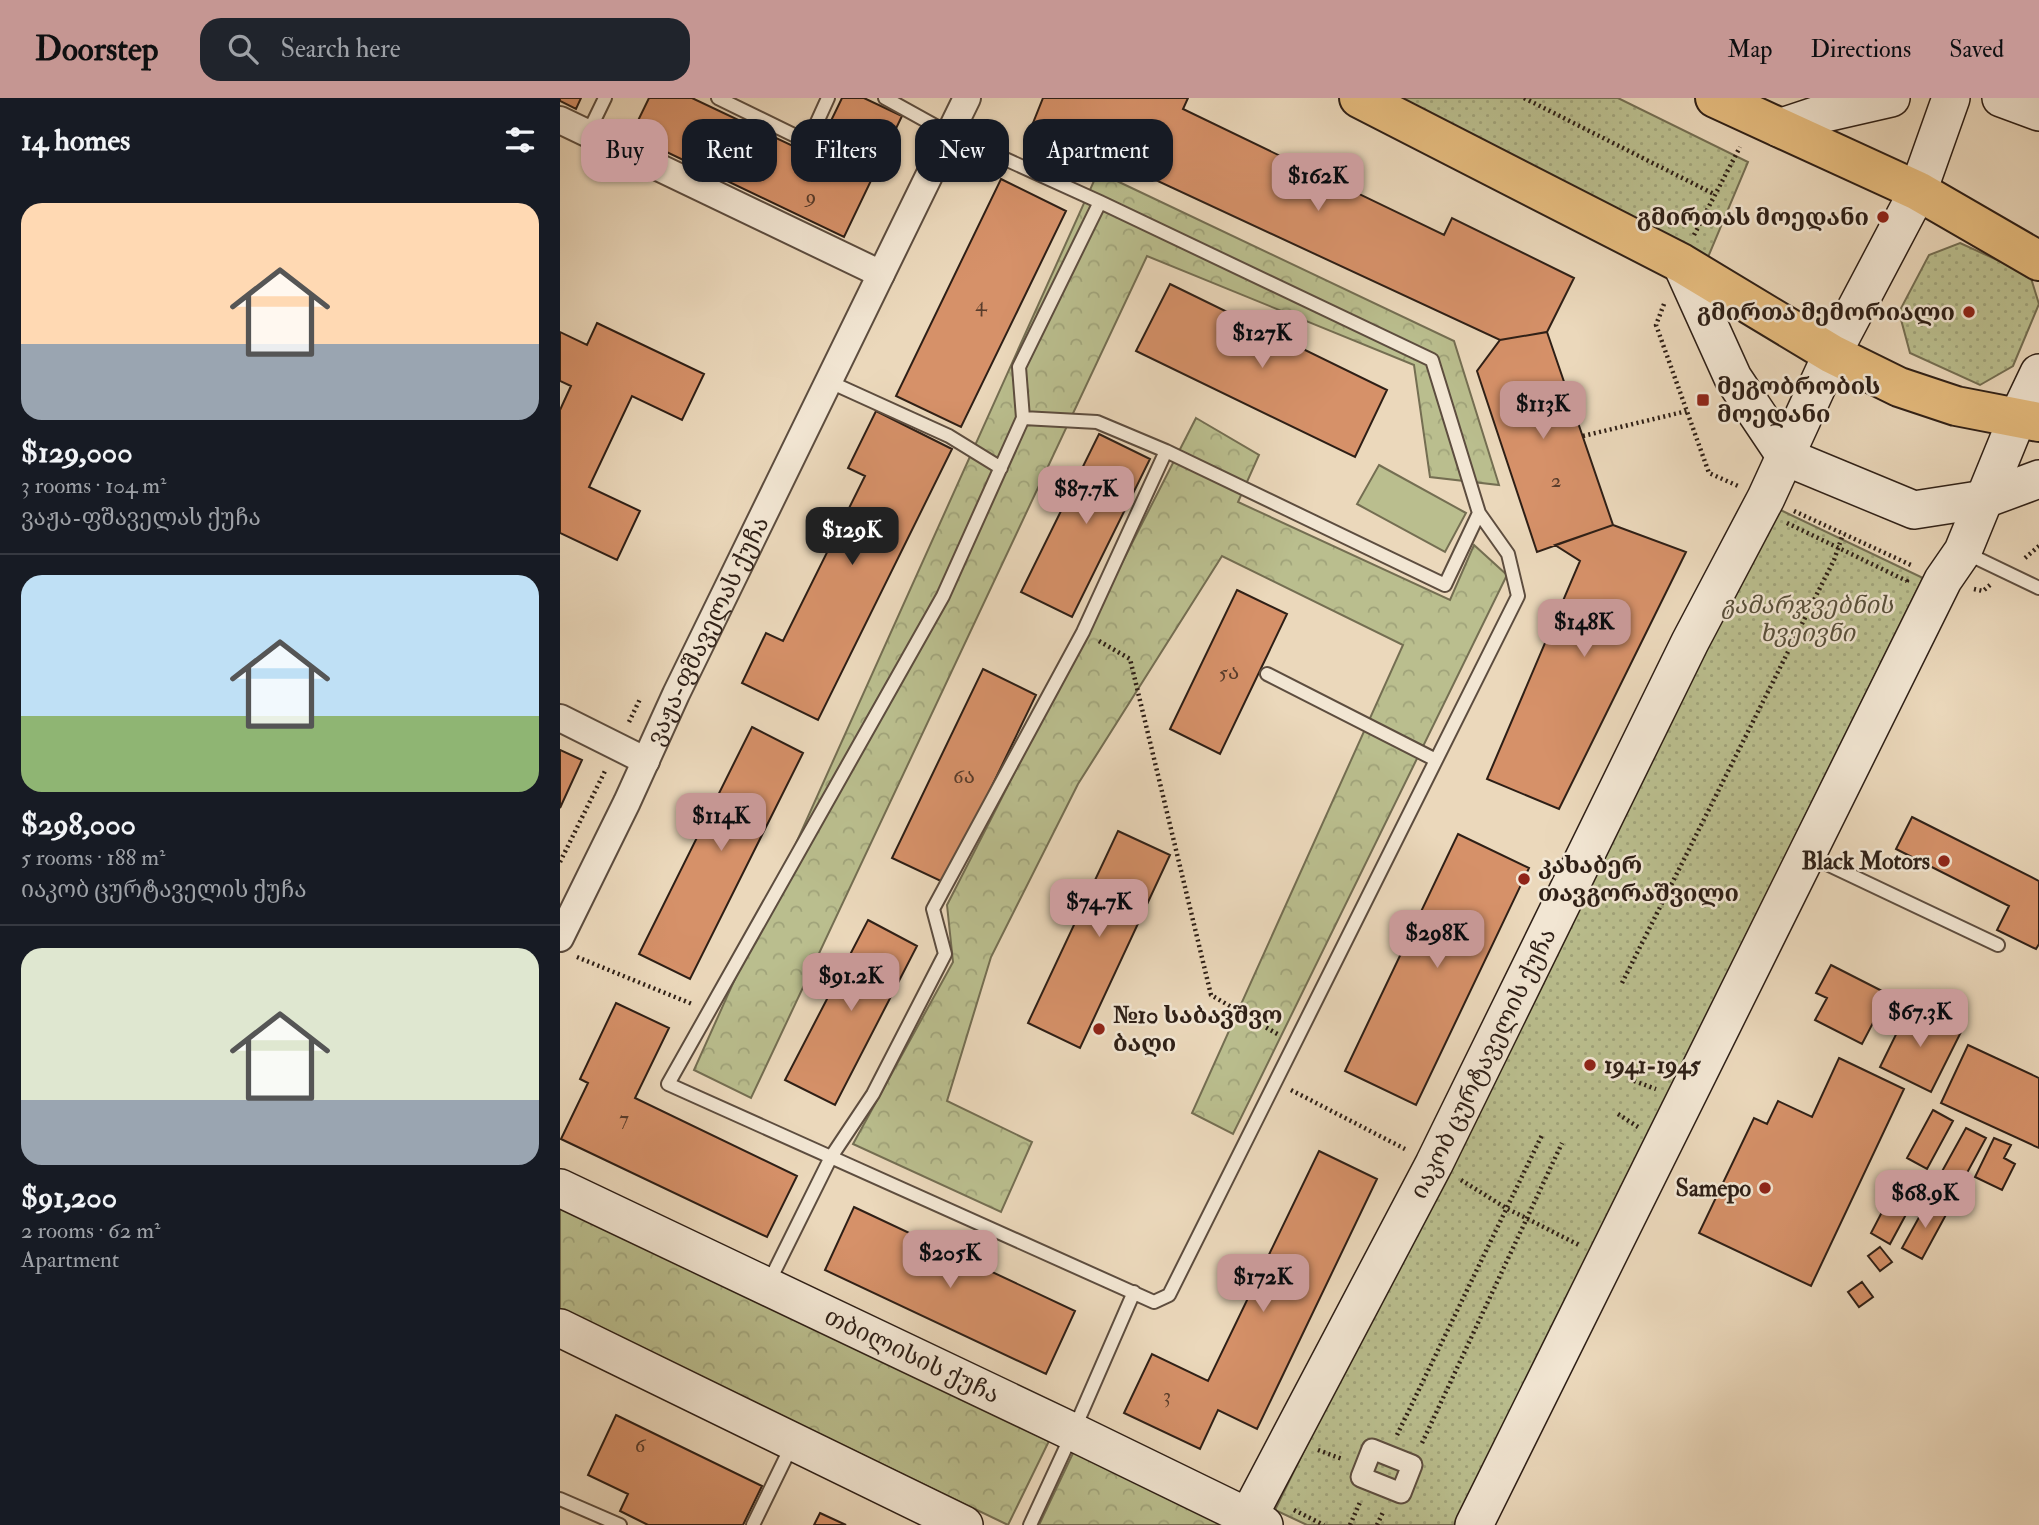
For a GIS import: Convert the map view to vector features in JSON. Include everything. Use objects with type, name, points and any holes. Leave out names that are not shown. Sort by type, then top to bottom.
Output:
[{"type":"main road","points":[[1359,98],[1681,263],[1832,354],[1899,387],[1956,406],[2028,421]]},
{"type":"main road","points":[[1715,98],[1918,191],[2039,261]]},
{"type":"main road","points":[[1779,128],[1821,114],[1891,98]]},
{"type":"main road","points":[[1786,457],[1832,354],[1918,191],[1951,98]]},
{"type":"main road","points":[[2001,98],[2039,112]]},
{"type":"main road","points":[[1681,263],[1733,378],[1786,457],[1914,510],[1985,499],[2039,479]]},
{"type":"main road","points":[[1474,1525],[1943,580],[1963,551],[1985,499],[2028,421],[2039,373]]},
{"type":"main road","name":"იაკობ ცურტაველის ქუჩა","points":[[1256,1521],[1290,1439],[1434,1164],[1690,642],[1786,457]]},
{"type":"main road","name":"თბილისის ქუჩა","points":[[560,1188],[1256,1521]]},
{"type":"main road","points":[[560,1328],[964,1525]]},
{"type":"street","name":"ვაჟა-ფშაველას ქუჩა","points":[[957,119],[967,98]]},
{"type":"street","points":[[560,120],[581,130]]},
{"type":"street","points":[[668,171],[881,274]]},
{"type":"street","name":"ვაჟა-ფშაველას ქუჩა","points":[[566,946],[676,694],[926,182]]},
{"type":"street","points":[[560,718],[646,761]]},
{"type":"street","points":[[1372,1449],[1388,1455],[1412,1465],[1401,1493],[1361,1477],[1372,1449]]},
{"type":"lane","points":[[595,119],[605,98]]},
{"type":"lane","points":[[718,98],[808,142],[828,98]]},
{"type":"lane","points":[[885,98],[923,119]]},
{"type":"lane","points":[[1009,161],[1100,202],[1432,360],[1479,513],[1508,554],[1518,596],[1169,1295],[1154,1302],[668,1084],[943,596],[1023,418],[1019,368],[1100,202]]},
{"type":"lane","points":[[830,382],[949,436],[1000,468]]},
{"type":"lane","points":[[1023,418],[1097,422],[1166,451],[1445,585],[1479,513]]},
{"type":"lane","points":[[767,1286],[831,1157],[873,1094],[945,954],[933,909],[1083,632],[1166,451]]},
{"type":"lane","points":[[1963,551],[2039,588]]},
{"type":"lane","points":[[1267,674],[1436,760]]},
{"type":"lane","points":[[1807,854],[1998,945]]},
{"type":"lane","points":[[1030,1525],[1133,1292]]},
{"type":"lane","points":[[753,1525],[794,1442]]},
{"type":"lane","points":[[560,1499],[620,1525]]},
{"type":"path","points":[[1524,98],[1714,194]]},
{"type":"path","points":[[1583,436],[1687,411]]},
{"type":"path","points":[[1784,522],[1907,581],[1900,594]]},
{"type":"path","points":[[1622,983],[1834,561],[1843,534]]},
{"type":"path","points":[[1083,632],[1130,659],[1211,995],[1294,1043]]},
{"type":"path","points":[[566,946],[709,1011]]},
{"type":"path","points":[[1388,1455],[1543,1133]]},
{"type":"path","points":[[1412,1465],[1562,1143]]},
{"type":"path","points":[[1290,1439],[1366,1468]]},
{"type":"green space","points":[[1378,98],[1618,98],[1748,162],[1703,269]]},
{"type":"green space","points":[[1094,182],[1119,182],[1454,341],[1499,485],[1430,477],[1414,365],[1147,256],[751,1098],[694,1070]]},
{"type":"green space","points":[[1960,243],[2030,275],[2039,304],[2013,366],[1980,385],[1910,353],[1899,312],[1929,255]]},
{"type":"green space","points":[[1196,418],[1259,455],[1238,502],[1450,600],[1474,545],[1507,575],[1233,1134],[1192,1113],[1403,645],[1222,556],[1078,784],[991,957],[947,1101],[1032,1142],[1001,1212],[853,1144],[953,962],[947,905]]},
{"type":"green space","points":[[1379,465],[1466,513],[1445,552],[1357,504]]},
{"type":"green space","name":"გამარჯვებნის ხვეივნი","points":[[1768,504],[1923,578],[1454,1525],[1307,1525],[1275,1510]]},
{"type":"green space","points":[[560,1205],[1049,1441],[1008,1525],[560,1309]]},
{"type":"green space","points":[[1074,1451],[1231,1525],[1039,1525]]},
{"type":"building","points":[[560,98],[581,98],[576,109],[560,101]]},
{"type":"building","points":[[649,98],[692,98],[736,119],[682,119],[682,159],[668,153],[668,119],[639,119]]},
{"type":"building","points":[[842,98],[864,98],[902,116],[901,119],[832,119]]},
{"type":"building","points":[[1043,98],[1188,98],[1183,109],[1444,235],[1452,218],[1574,278],[1547,332],[1500,340],[1160,182],[1173,182],[1173,119],[1035,119]]},
{"type":"building","points":[[777,138],[791,145],[791,182],[870,182],[844,237],[729,182],[777,182]]},
{"type":"building","points":[[1000,182],[1007,182],[1066,211],[961,427],[896,396]]},
{"type":"building","points":[[1170,284],[1387,390],[1355,457],[1136,351]]},
{"type":"building","points":[[597,323],[704,374],[682,420],[632,396],[589,487],[640,511],[617,560],[560,533],[560,410],[571,386],[560,381],[560,332],[587,345]]},
{"type":"building","points":[[1547,332],[1613,525],[1537,552],[1477,371],[1500,340]]},
{"type":"building","points":[[876,411],[952,449],[818,720],[742,683],[766,633],[783,641],[865,476],[848,468]]},
{"type":"building","points":[[1099,434],[1150,459],[1072,617],[1021,592]]},
{"type":"building","points":[[1613,525],[1686,552],[1559,809],[1487,779],[1580,561],[1555,545]]},
{"type":"building","points":[[1237,590],[1287,614],[1220,754],[1170,729]]},
{"type":"building","points":[[983,669],[1036,695],[945,883],[892,858]]},
{"type":"building","points":[[752,727],[803,753],[690,979],[639,954]]},
{"type":"building","points":[[560,750],[582,760],[560,808]]},
{"type":"building","points":[[1912,817],[2039,881],[2039,944],[2036,949],[1997,930],[2009,906],[1896,849]]},
{"type":"building","points":[[1118,831],[1170,855],[1080,1048],[1028,1023]]},
{"type":"building","points":[[1458,834],[1529,868],[1416,1105],[1345,1071]]},
{"type":"building","points":[[868,920],[917,946],[835,1105],[785,1080]]},
{"type":"building","points":[[1831,965],[1888,994],[1862,1044],[1815,1020],[1827,998],[1816,993]]},
{"type":"building","points":[[616,1003],[669,1028],[635,1098],[797,1176],[767,1237],[561,1139],[588,1083],[580,1079]]},
{"type":"building","points":[[1910,1006],[1961,1032],[1931,1092],[1880,1067]]},
{"type":"building","points":[[1968,1045],[2039,1078],[2039,1148],[1941,1103]]},
{"type":"building","points":[[1839,1058],[1904,1089],[1811,1286],[1699,1233],[1754,1118],[1767,1124],[1778,1101],[1812,1117]]},
{"type":"building","points":[[1933,1110],[1953,1121],[1927,1169],[1907,1158]]},
{"type":"building","points":[[1966,1128],[1986,1138],[1955,1195],[1935,1184]]},
{"type":"building","points":[[1994,1138],[2011,1145],[2004,1158],[2015,1164],[2002,1190],[1975,1177]]},
{"type":"building","points":[[1319,1151],[1377,1179],[1257,1429],[1218,1410],[1200,1449],[1124,1413],[1152,1354],[1208,1381]]},
{"type":"building","points":[[1896,1185],[1916,1196],[1890,1244],[1871,1233]]},
{"type":"building","points":[[1928,1201],[1948,1211],[1922,1259],[1902,1248]]},
{"type":"building","points":[[854,1207],[1075,1311],[1046,1374],[825,1270]]},
{"type":"building","points":[[1880,1247],[1892,1262],[1880,1271],[1868,1256]]},
{"type":"building","points":[[1862,1282],[1873,1297],[1859,1307],[1848,1292]]},
{"type":"building","points":[[616,1415],[762,1486],[743,1525],[648,1525],[620,1511],[628,1494],[588,1475]]},
{"type":"building","points":[[820,1513],[846,1525],[814,1525]]},
{"type":"place","name":"გმირთას მოედანი","points":[[1883,217]]},
{"type":"place","name":"გმირთა მემორიალი","points":[[1969,312]]},
{"type":"place","name":"მეგობრობის მოედანი","points":[[1703,400]]},
{"type":"place","name":"Black Motors","points":[[1944,861]]},
{"type":"place","name":"კახაბერ თავგორაშვილი","points":[[1524,879]]},
{"type":"place","name":"№10 საბავშვო ბაღი","points":[[1099,1029]]},
{"type":"place","name":"1941-1945","points":[[1590,1065]]},
{"type":"place","name":"Samepo","points":[[1765,1188]]}]
